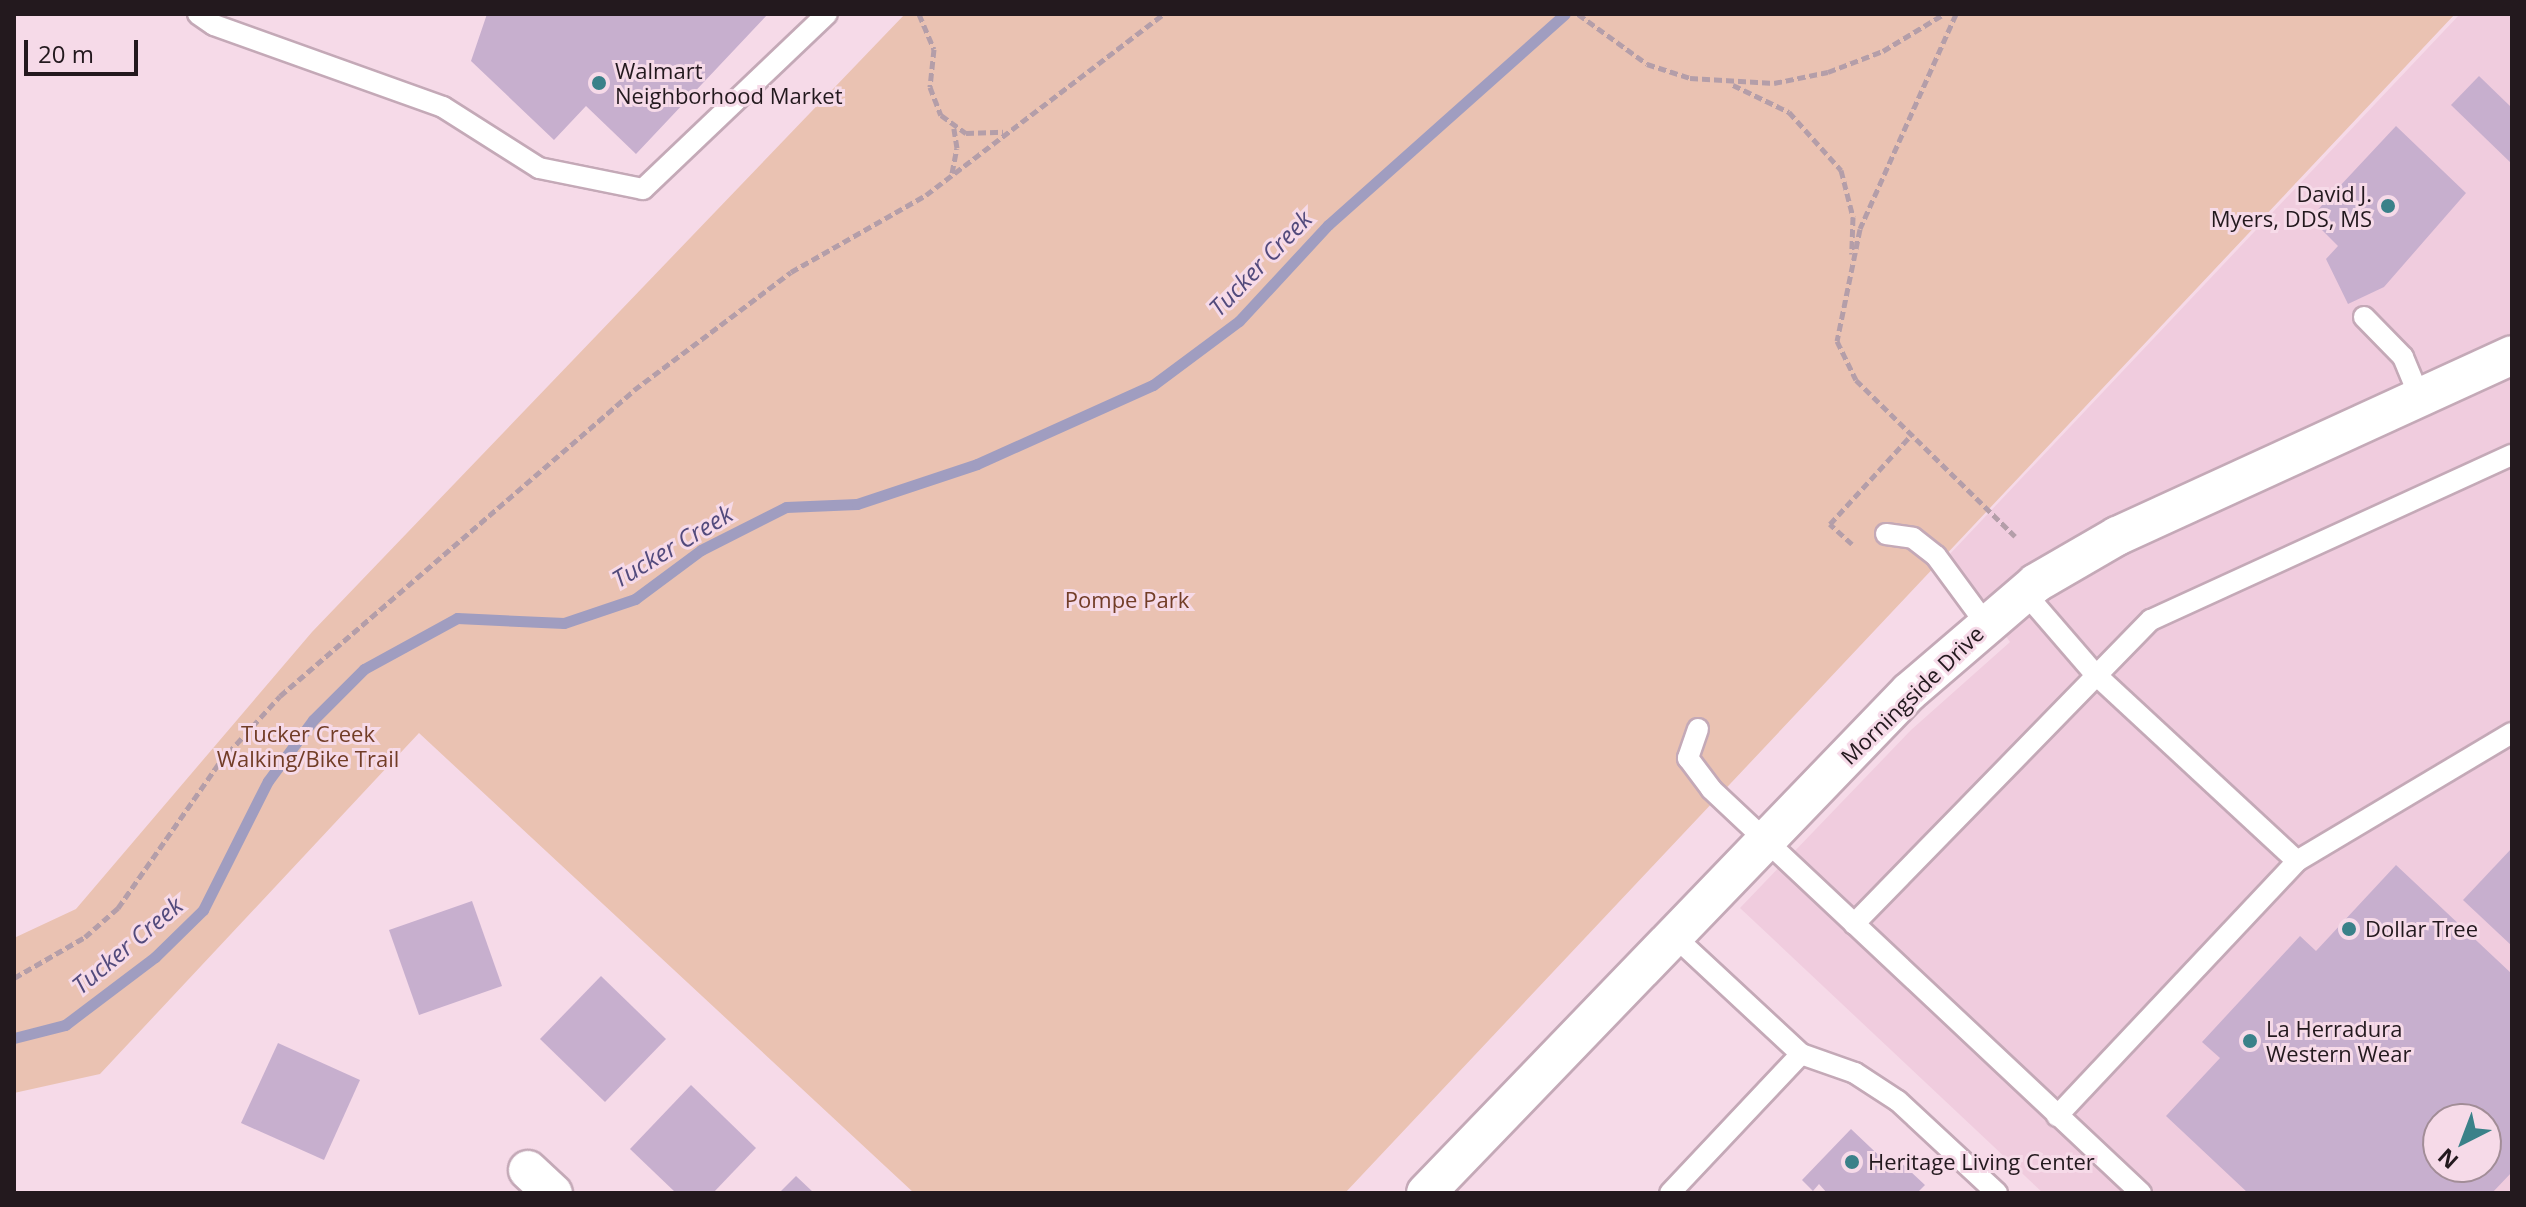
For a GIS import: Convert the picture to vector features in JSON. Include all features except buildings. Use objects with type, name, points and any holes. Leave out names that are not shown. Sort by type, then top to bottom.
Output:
[{"type":"street","name":"Morningside Drive","points":[[1426,1193],[1909,692],[2025,593],[2117,536],[2512,355]]},
{"type":"lane","points":[[198,14],[214,25],[443,107],[539,168],[643,189],[827,14]]},
{"type":"lane","points":[[2364,317],[2403,357],[2420,398]]},
{"type":"lane","points":[[1854,924],[2151,620],[2182,603],[2512,455]]},
{"type":"lane","points":[[1886,534],[1913,538],[1936,556],[1986,624]]},
{"type":"lane","points":[[2025,593],[2095,674],[2297,861]]},
{"type":"lane","points":[[1698,729],[1688,758],[1711,789],[2141,1193]]},
{"type":"lane","points":[[2057,1116],[2297,861],[2512,733]]},
{"type":"lane","points":[[1673,935],[1801,1054],[1855,1073],[1898,1101],[1997,1193]]},
{"type":"lane","points":[[1670,1193],[1801,1054]]},
{"type":"path","points":[[919,14],[934,49],[930,87],[941,115],[954,127],[980,135],[1003,132]]},
{"type":"path","points":[[14,978],[85,937],[118,908],[220,762],[280,696],[634,390],[791,272],[895,214],[1164,14]]},
{"type":"path","points":[[1578,14],[1647,64],[1728,83],[1789,112],[1841,170],[1853,217],[1852,266]]},
{"type":"path","points":[[1728,83],[1774,83],[1828,72],[1883,51],[1944,14]]},
{"type":"path","points":[[1956,14],[1881,174],[1852,266],[1837,341],[1856,380],[2015,536]]},
{"type":"path","points":[[952,173],[957,148],[954,127]]},
{"type":"path","points":[[1852,544],[1830,524],[1913,433]]},
{"type":"shaded area","points":[[2460,14],[2512,14],[2512,1193],[2043,1193],[1740,908],[1911,730],[2010,642],[1949,555]]},
{"type":"green space","name":"Pompe Park","points":[[905,14],[2455,14],[1345,1193],[914,1193],[419,733],[100,1074],[14,1093],[14,938],[76,909],[312,632]]},
{"type":"waterway","name":"Tucker Creek","points":[[14,1038],[65,1025],[155,957],[203,910],[268,781],[313,720],[364,669],[457,618],[564,623],[635,599],[701,550],[786,507],[857,504],[977,464],[1153,385],[1239,321],[1328,225],[1565,14]]},
{"type":"place","name":"Walmart Neighborhood Market","points":[[599,83]]},
{"type":"place","name":"David J. Myers, DDS, MS","points":[[2388,206]]},
{"type":"place","name":"Dollar Tree","points":[[2349,929]]},
{"type":"place","name":"La Herradura Western Wear","points":[[2250,1041]]},
{"type":"place","name":"Heritage Living Center","points":[[1852,1162]]},
{"type":"park label","name":"Tucker Creek Walking/Bike Trail","points":[[308,746]]}]
